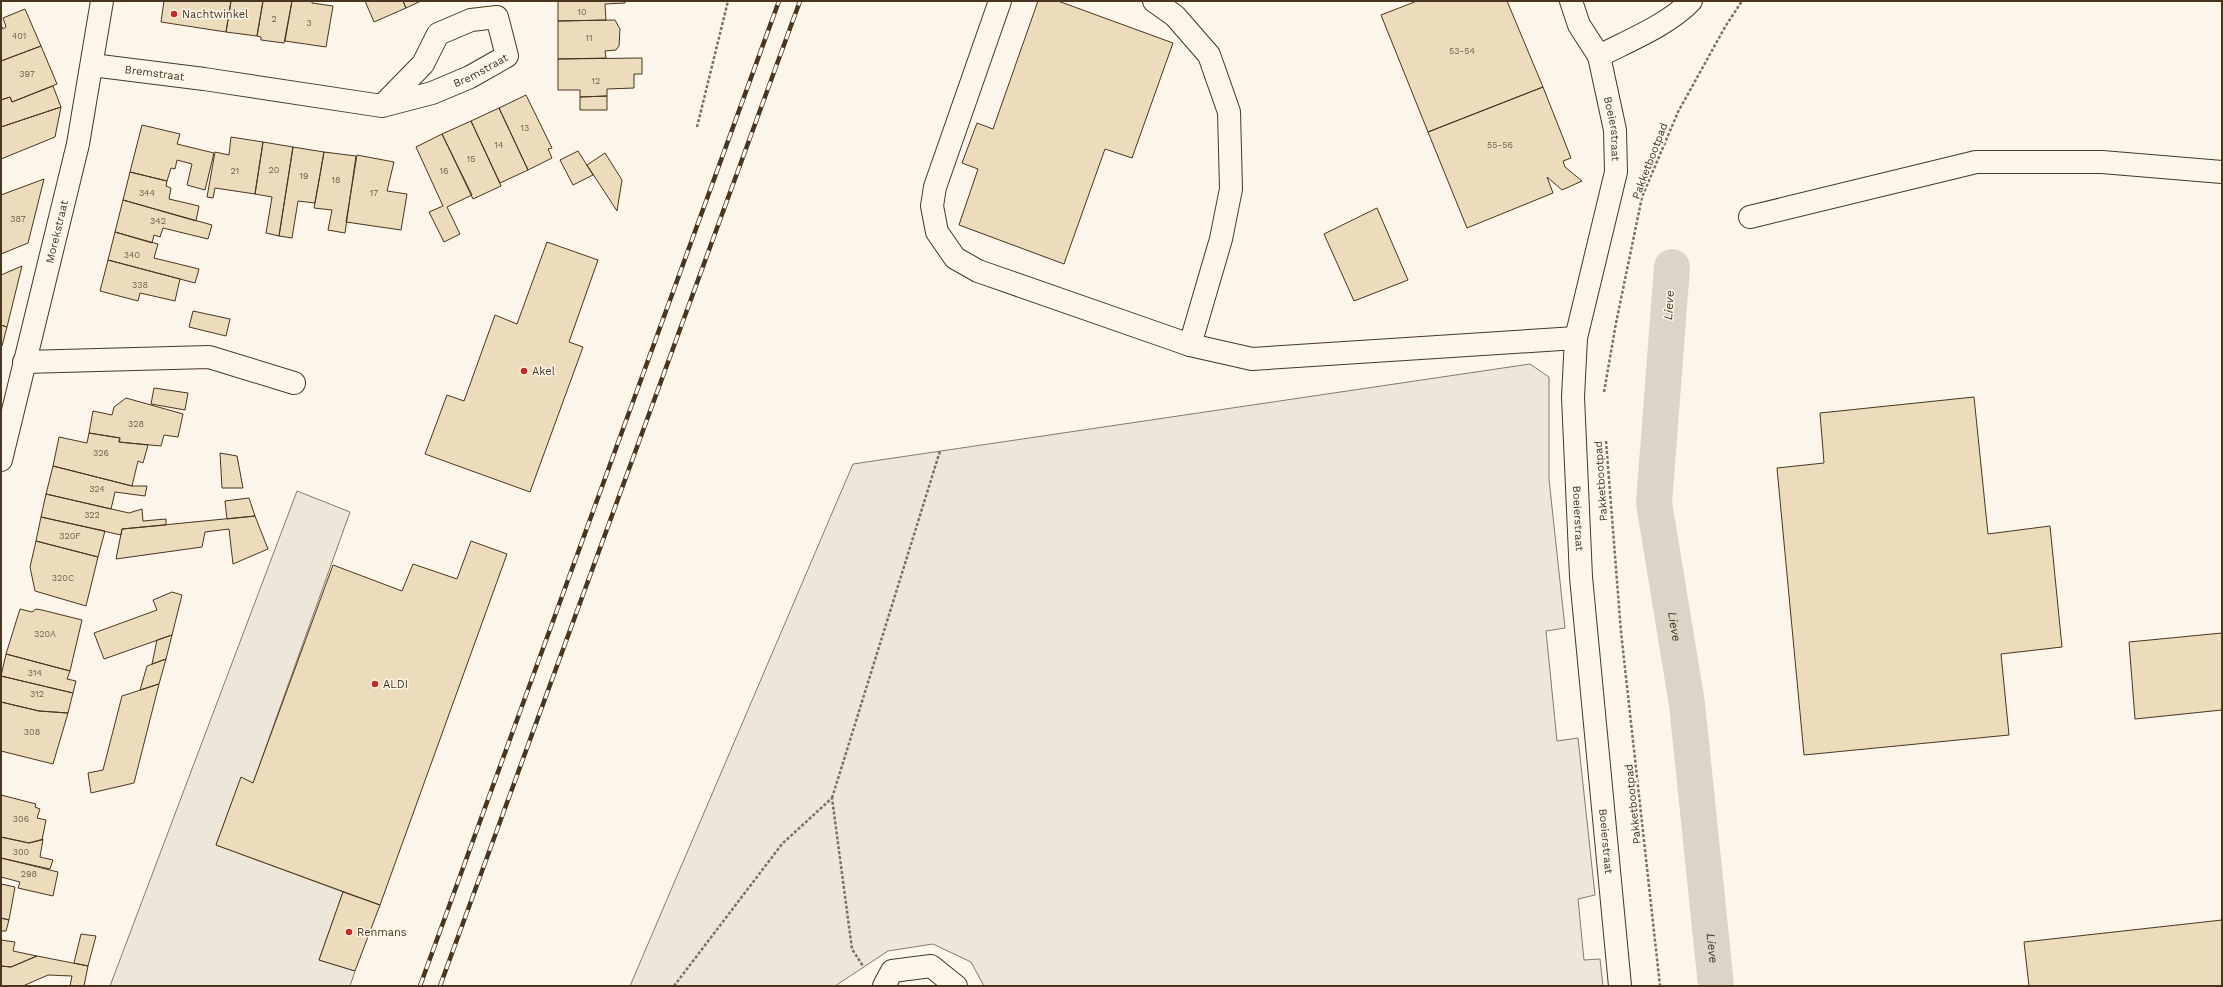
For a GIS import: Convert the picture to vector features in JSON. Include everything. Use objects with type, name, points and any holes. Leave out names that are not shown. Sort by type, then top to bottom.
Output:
[{"type":"street","name":"Morekstraat","points":[[1,460],[78,144],[102,1]]},
{"type":"street","points":[[1000,1],[936,187],[932,206],[937,232],[955,258],[978,271],[1190,345],[1252,359],[1576,338]]},
{"type":"street","points":[[1154,1],[1175,16],[1209,55],[1228,112],[1231,189],[1221,239],[1190,345]]},
{"type":"street","name":"Boeierstraat","points":[[1570,1],[1579,25],[1599,56],[1615,130],[1616,172],[1576,338],[1576,364],[1573,398],[1581,577],[1620,986]]},
{"type":"street","points":[[1599,56],[1683,10],[1691,1]]},
{"type":"street","name":"Bremstraat","points":[[92,65],[204,79],[382,106],[432,93],[470,77],[507,56],[497,17],[471,20],[438,34],[423,64],[382,106]]},
{"type":"street","points":[[1750,217],[1976,162],[2102,162],[2222,172]]},
{"type":"street","points":[[24,362],[209,357],[294,383]]},
{"type":"street","points":[[884,986],[892,971],[931,966],[956,986]]},
{"type":"path","points":[[698,127],[728,1]]},
{"type":"path","name":"Pakketbootpad","points":[[1604,398],[1616,323],[1642,197],[1678,112],[1725,27],[1742,1]]},
{"type":"path","name":"Pakketbootpad","points":[[1606,436],[1620,624],[1660,986]]},
{"type":"path","points":[[864,968],[852,949],[832,798],[940,451]]},
{"type":"path","points":[[674,986],[782,844],[832,798]]},
{"type":"shaded area","points":[[1530,364],[1549,377],[1549,479],[1565,628],[1546,631],[1557,741],[1578,738],[1595,895],[1578,899],[1584,960],[1600,959],[1603,986],[984,986],[971,962],[933,944],[888,951],[835,986],[630,986],[853,464]]},
{"type":"shaded area","points":[[297,491],[350,512],[253,783],[241,778],[216,845],[343,892],[319,960],[355,971],[350,986],[110,986]]},
{"type":"building","points":[[164,1],[231,1],[226,32],[161,22]]},
{"type":"building","points":[[231,1],[263,1],[257,36],[226,32]]},
{"type":"building","points":[[263,1],[292,1],[284,43],[261,40],[261,37],[257,36]]},
{"type":"building","points":[[292,1],[312,1],[312,3],[333,6],[326,47],[285,41]]},
{"type":"building","points":[[365,1],[403,1],[406,8],[374,22]]},
{"type":"building","points":[[403,1],[421,1],[406,8]]},
{"type":"building","points":[[558,1],[625,1],[625,3],[605,4],[606,20],[558,21]]},
{"type":"building","points":[[1038,1],[1058,1],[1173,43],[1132,158],[1105,149],[1064,264],[959,225],[978,169],[962,163],[977,123],[993,129]]},
{"type":"building","points":[[1417,1],[1507,1],[1543,87],[1428,132],[1381,15]]},
{"type":"building","points":[[25,9],[41,46],[1,61],[1,25],[3,29],[6,27],[3,18]]},
{"type":"building","points":[[615,20],[620,29],[619,46],[616,50],[605,51],[606,58],[558,59],[558,21]]},
{"type":"building","points":[[41,46],[57,84],[12,102],[10,97],[1,100],[1,61]]},
{"type":"building","points":[[642,58],[642,74],[634,74],[634,88],[607,89],[607,96],[580,97],[580,90],[558,90],[558,59]]},
{"type":"building","points":[[53,86],[61,107],[1,127],[1,100],[10,97],[12,102]]},
{"type":"building","points":[[1543,87],[1571,158],[1563,161],[1565,167],[1582,181],[1562,190],[1547,177],[1553,193],[1467,228],[1428,132]]},
{"type":"building","points":[[526,95],[552,148],[548,149],[552,158],[528,170],[499,108]]},
{"type":"building","points":[[607,96],[607,110],[580,110],[580,97]]},
{"type":"building","points":[[61,107],[55,137],[1,159],[1,127]]},
{"type":"building","points":[[499,108],[528,170],[500,183],[471,121]]},
{"type":"building","points":[[471,121],[501,186],[473,199],[442,134]]},
{"type":"building","points":[[142,125],[180,134],[177,144],[214,153],[205,190],[187,185],[192,164],[177,160],[175,169],[171,168],[167,181],[130,172]]},
{"type":"building","points":[[442,134],[472,195],[447,207],[460,234],[444,242],[429,212],[443,206],[416,147]]},
{"type":"building","points":[[231,137],[263,142],[255,194],[215,188],[213,198],[207,197],[215,152],[229,155]]},
{"type":"building","points":[[263,142],[293,147],[279,236],[266,233],[272,197],[255,194]]},
{"type":"building","points":[[293,147],[324,152],[315,203],[298,201],[292,238],[279,236]]},
{"type":"building","points":[[578,151],[593,175],[573,185],[560,160]]},
{"type":"building","points":[[324,152],[356,156],[345,233],[328,230],[332,210],[314,208]]},
{"type":"building","points":[[605,153],[622,180],[617,211],[587,165]]},
{"type":"building","points":[[357,155],[394,162],[387,191],[407,194],[401,230],[346,222]]},
{"type":"building","points":[[130,172],[167,181],[166,186],[171,188],[169,199],[199,206],[196,221],[123,200]]},
{"type":"building","points":[[44,179],[28,243],[1,254],[1,195]]},
{"type":"building","points":[[123,200],[212,225],[208,239],[163,228],[160,237],[154,235],[152,243],[115,232]]},
{"type":"building","points":[[1377,208],[1408,280],[1354,301],[1324,234]]},
{"type":"building","points":[[115,232],[158,244],[154,258],[199,269],[195,283],[108,260]]},
{"type":"building","name":"Akel","points":[[547,242],[598,260],[569,342],[583,347],[530,492],[425,454],[447,395],[464,401],[495,315],[517,324]]},
{"type":"building","points":[[108,260],[180,279],[175,301],[140,293],[138,301],[100,291]]},
{"type":"building","points":[[22,266],[7,327],[1,325],[1,275]]},
{"type":"building","points":[[193,311],[230,319],[226,336],[189,327]]},
{"type":"building","points":[[1,325],[7,327],[2,346],[1,345]]},
{"type":"building","points":[[154,388],[188,393],[185,410],[151,404]]},
{"type":"building","points":[[1974,397],[1988,534],[2050,526],[2062,647],[2001,654],[2009,735],[1804,755],[1777,468],[1824,463],[1820,413]]},
{"type":"building","points":[[126,398],[183,414],[178,437],[164,435],[161,446],[119,442],[120,438],[89,433],[93,411],[112,415],[114,407]]},
{"type":"building","points":[[89,433],[120,438],[119,442],[148,445],[143,463],[138,461],[132,486],[53,466],[59,437],[87,443]]},
{"type":"building","points":[[220,453],[237,456],[243,488],[222,488]]},
{"type":"building","points":[[53,466],[132,486],[147,486],[145,496],[115,492],[111,509],[46,494]]},
{"type":"building","points":[[46,494],[129,513],[142,509],[143,521],[166,519],[166,525],[122,529],[121,535],[41,517]]},
{"type":"building","points":[[249,498],[255,516],[227,519],[225,501]]},
{"type":"building","points":[[255,516],[268,549],[233,564],[229,529],[205,532],[202,547],[116,559],[122,529]]},
{"type":"building","points":[[41,517],[105,531],[98,557],[36,541]]},
{"type":"building","points":[[36,541],[98,557],[86,606],[35,591],[30,567]]},
{"type":"building","name":"ALDI","points":[[471,541],[507,554],[380,905],[216,845],[241,777],[253,783],[333,565],[402,591],[413,564],[457,579]]},
{"type":"building","points":[[172,592],[182,595],[172,635],[104,659],[94,633],[157,610],[153,600]]},
{"type":"building","points":[[20,609],[32,612],[36,609],[42,610],[82,620],[70,671],[6,654]]},
{"type":"building","points":[[2222,633],[2222,710],[2135,719],[2129,642]]},
{"type":"building","points":[[172,635],[166,659],[152,664],[157,640]]},
{"type":"building","points":[[6,654],[70,671],[67,679],[76,681],[73,693],[1,676]]},
{"type":"building","points":[[166,659],[159,684],[140,690],[147,666]]},
{"type":"building","points":[[1,676],[73,693],[68,713],[39,711],[1,702]]},
{"type":"building","points":[[159,684],[134,783],[91,793],[88,773],[103,770],[122,696]]},
{"type":"building","points":[[1,702],[39,711],[68,713],[53,764],[1,751]]},
{"type":"building","points":[[1,795],[36,804],[35,807],[40,809],[37,818],[46,820],[42,840],[29,843],[1,837]]},
{"type":"building","points":[[1,837],[29,843],[43,839],[40,857],[53,860],[50,869],[1,858]]},
{"type":"building","points":[[1,858],[58,872],[53,896],[18,888],[20,882],[1,877]]},
{"type":"building","points":[[1,884],[15,887],[9,920],[1,918]]},
{"type":"building","name":"Renmans","points":[[343,892],[380,905],[355,971],[319,960]]},
{"type":"building","points":[[1,918],[9,920],[6,931],[1,931]]},
{"type":"building","points":[[2222,920],[2222,986],[2029,986],[2024,942]]},
{"type":"building","points":[[81,934],[96,936],[88,966],[74,963]]},
{"type":"building","points":[[1,940],[15,942],[13,951],[37,956],[11,967],[1,966]]},
{"type":"building","points":[[37,956],[88,966],[84,986],[70,986],[72,976],[48,975],[23,986],[1,986],[1,966],[11,967]]},
{"type":"waterway","name":"Lieve","points":[[1672,267],[1654,503],[1687,704],[1716,986]]},
{"type":"railway","points":[[420,986],[779,1]]},
{"type":"railway","points":[[440,986],[800,1]]},
{"type":"place","name":"Nachtwinkel","points":[[174,14]]},
{"type":"place","name":"Akel","points":[[524,371]]},
{"type":"place","name":"ALDI","points":[[375,684]]},
{"type":"place","name":"Renmans","points":[[349,932]]}]
